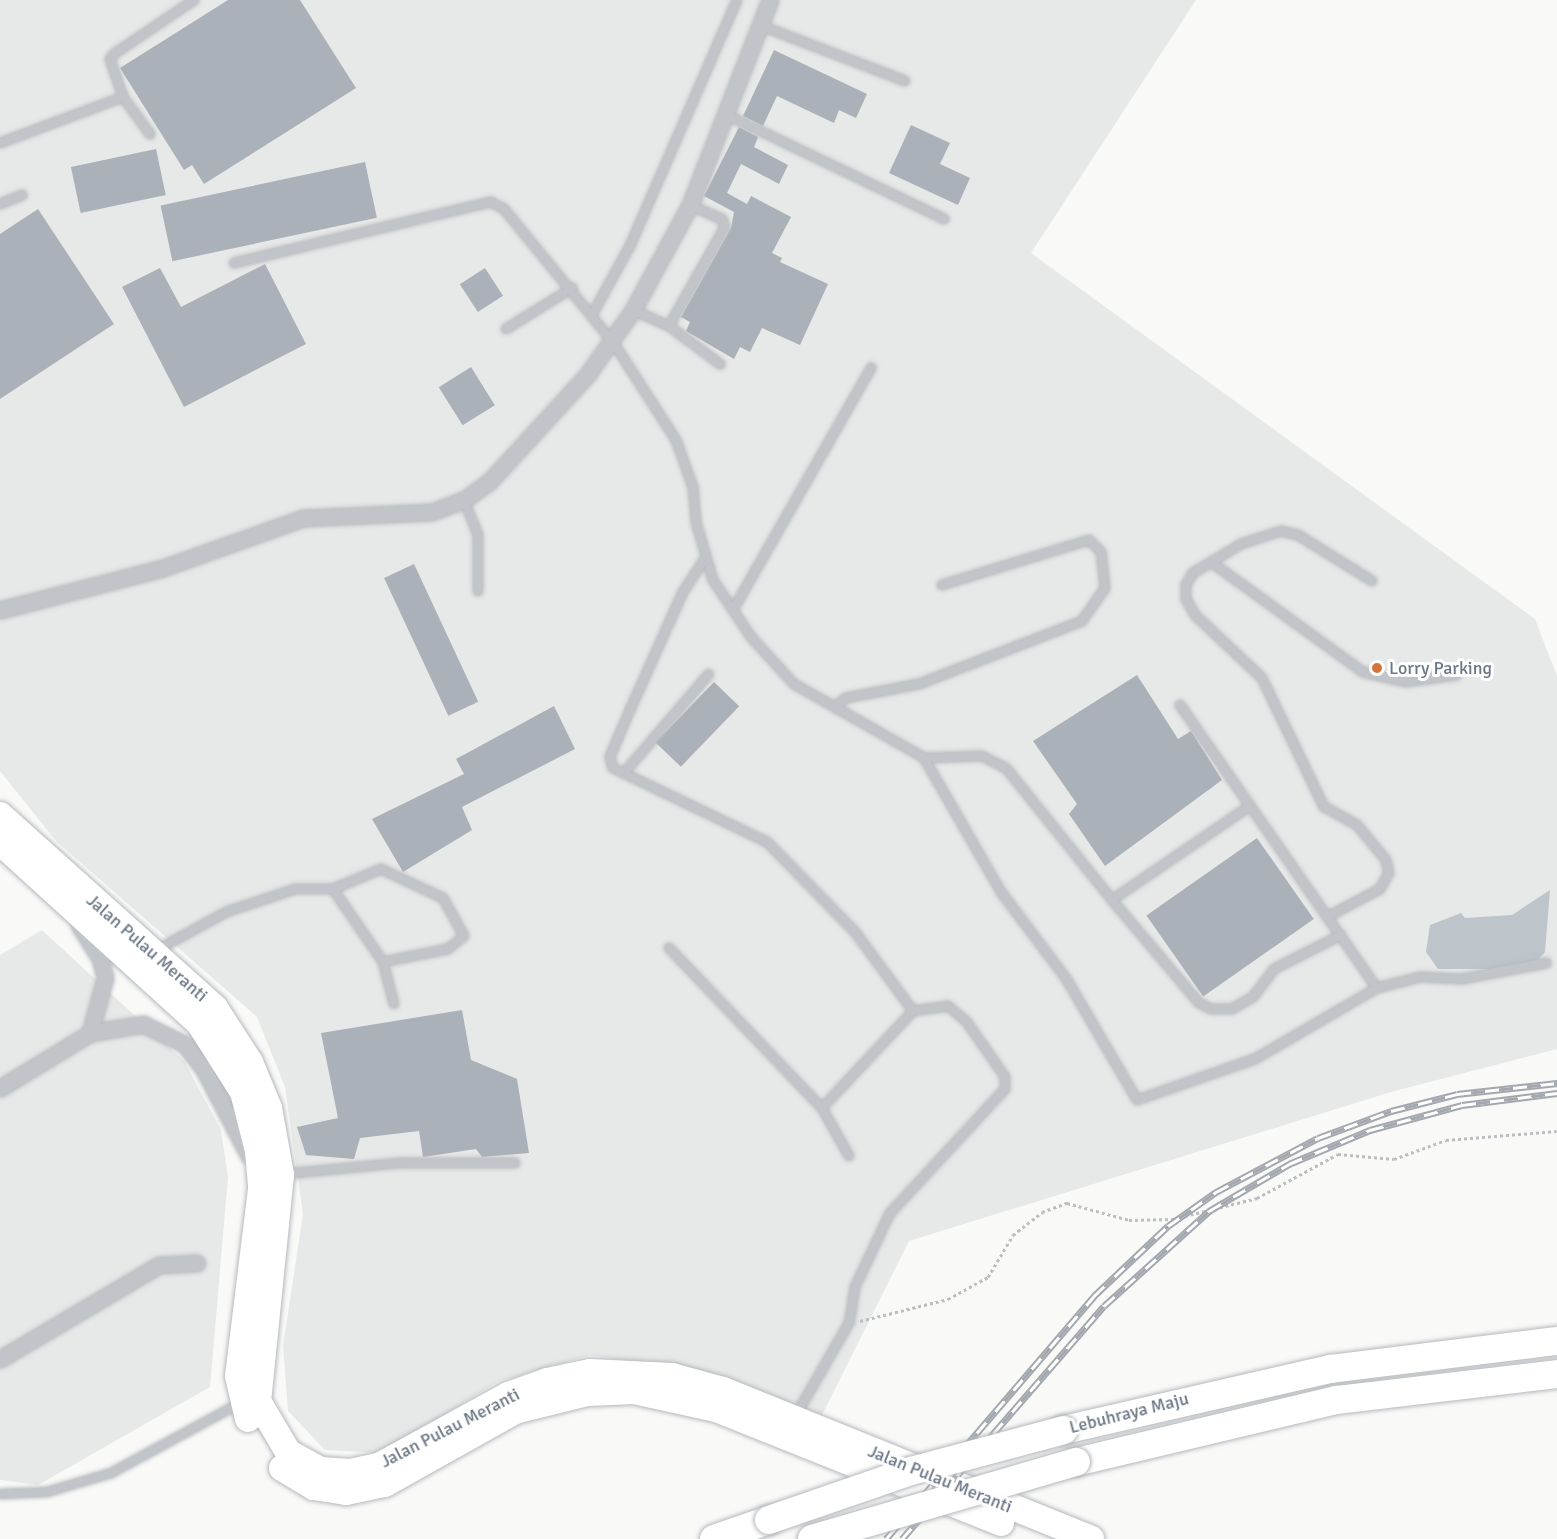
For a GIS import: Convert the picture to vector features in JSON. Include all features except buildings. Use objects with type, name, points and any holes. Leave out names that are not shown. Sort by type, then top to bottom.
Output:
[{"type":"highway","name":"Lebuhraya Maju","points":[[714,1539],[912,1471],[1064,1430],[1331,1369],[1557,1341]]},
{"type":"highway","name":"Lebuhraya Maju","points":[[812,1539],[1076,1462],[1337,1400],[1557,1374]]},
{"type":"main road","name":"Jalan Pulau Meranti","points":[[0,815],[156,951],[215,1008],[250,1062],[269,1108],[271,1182],[258,1401],[288,1452],[321,1470],[350,1472],[379,1466],[508,1395],[590,1372],[672,1376],[794,1419],[1091,1539]]},
{"type":"main road","name":"Jalan Pulau Meranti","points":[[0,843],[199,1023],[243,1092],[258,1151],[271,1182],[238,1376],[240,1403],[276,1465],[314,1487],[346,1492],[385,1484],[526,1408],[588,1393],[669,1396],[716,1409],[1043,1539]]},
{"type":"street","points":[[0,610],[160,569],[303,518],[432,512],[464,500],[490,481],[613,342],[633,310],[690,205],[770,0]]},
{"type":"street","points":[[30,869],[84,931],[100,958],[105,978],[90,1033]]},
{"type":"street","points":[[0,1088],[90,1033],[143,1024],[184,1044],[225,1103],[271,1182]]},
{"type":"street","points":[[0,1359],[159,1265],[197,1263]]},
{"type":"lane","points":[[150,134],[123,97],[110,59],[194,0]]},
{"type":"lane","points":[[592,315],[630,246],[737,0]]},
{"type":"lane","points":[[759,25],[905,81]]},
{"type":"lane","points":[[0,143],[123,97]]},
{"type":"lane","points":[[727,115],[944,219]]},
{"type":"lane","points":[[0,204],[22,195]]},
{"type":"lane","points":[[234,263],[490,202],[518,222],[613,342],[676,440],[693,487],[696,522],[706,557],[733,610],[794,684],[924,758],[1001,892],[1067,980],[1137,1100],[1193,1082],[1213,1069],[1255,1059],[1377,988],[1420,977],[1462,979],[1548,963]]},
{"type":"lane","points":[[669,326],[725,227],[722,219],[690,205]]},
{"type":"lane","points":[[506,329],[572,288]]},
{"type":"lane","points":[[633,310],[669,326],[720,363]]},
{"type":"lane","points":[[733,610],[872,368]]},
{"type":"lane","points":[[464,500],[478,536],[478,591]]},
{"type":"lane","points":[[1327,917],[1380,889],[1389,873],[1386,860],[1357,825],[1324,807],[1262,678],[1195,615],[1186,599],[1186,585],[1193,573],[1211,562],[1264,533],[1281,531],[1298,536],[1372,581]]},
{"type":"lane","points":[[834,707],[846,698],[919,684],[1082,621],[1105,588],[1098,543],[1083,541],[942,585]]},
{"type":"lane","points":[[706,557],[682,592],[610,757],[613,768],[766,842],[855,932],[913,1011]]},
{"type":"lane","points":[[1211,562],[1363,672],[1405,682],[1456,675]]},
{"type":"lane","points":[[624,773],[709,674]]},
{"type":"lane","points":[[1180,705],[1377,988]]},
{"type":"lane","points":[[924,758],[982,756],[1006,768],[1112,900],[1211,1009],[1232,1009],[1253,997],[1274,969],[1341,935]]},
{"type":"lane","points":[[1112,900],[1250,806]]},
{"type":"lane","points":[[156,951],[226,912],[295,889],[333,889],[381,869],[442,898],[465,936],[448,949],[383,962]]},
{"type":"lane","points":[[333,889],[383,962],[394,1004]]},
{"type":"lane","points":[[669,948],[822,1108],[849,1156]]},
{"type":"lane","points":[[794,1419],[849,1323],[855,1287],[890,1213],[1005,1089],[1005,1077],[948,1006],[913,1011],[822,1108]]},
{"type":"lane","points":[[271,1182],[303,1168],[515,1163]]},
{"type":"lane","points":[[0,1494],[47,1492],[111,1473],[240,1403]]},
{"type":"path","points":[[849,1323],[948,1299],[988,1277],[1013,1235],[1042,1212],[1067,1203],[1129,1220],[1173,1220],[1257,1198],[1338,1154],[1394,1159],[1446,1140],[1557,1131]]},
{"type":"shaded area","points":[[0,0],[1196,0],[1031,253],[1535,619],[1557,676],[1557,1049],[1391,1092],[909,1241],[820,1419],[690,1371],[590,1355],[499,1381],[382,1453],[325,1450],[288,1411],[283,1346],[303,1214],[285,1087],[257,1017],[56,841],[0,771]]},
{"type":"shaded area","points":[[1550,890],[1545,952],[1538,960],[1489,969],[1438,969],[1426,952],[1430,925],[1461,913],[1465,918],[1512,915]]},
{"type":"shaded area","points":[[42,930],[184,1061],[221,1130],[228,1177],[210,1387],[38,1485],[0,1480],[0,955]]},
{"type":"railway","points":[[886,1539],[1094,1296],[1168,1226],[1216,1192],[1318,1138],[1391,1111],[1457,1094],[1557,1083]]},
{"type":"railway","points":[[902,1539],[1104,1306],[1209,1211],[1289,1164],[1370,1130],[1462,1105],[1557,1093]]},
{"type":"place","name":"Lorry Parking","points":[[1377,668]]}]
